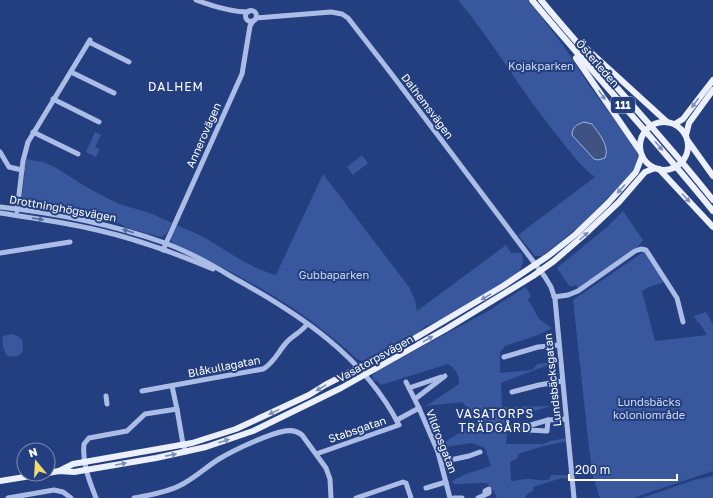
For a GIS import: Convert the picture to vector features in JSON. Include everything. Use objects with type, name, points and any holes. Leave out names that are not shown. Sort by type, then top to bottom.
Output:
[{"type":"main road","name":"Österleden","points":[[532,0],[555,29],[654,140],[713,211]]},
{"type":"main road","name":"Österleden","points":[[541,0],[563,27],[662,137],[713,200]]},
{"type":"main road","points":[[563,27],[667,122]]},
{"type":"main road","points":[[555,29],[594,82],[647,163],[657,169],[713,227]]},
{"type":"main road","points":[[675,124],[685,116],[713,80]]},
{"type":"main road","points":[[657,169],[668,170],[680,163],[688,151],[687,137],[689,123],[713,90]]},
{"type":"main road","points":[[641,154],[640,144],[642,136],[651,125],[659,122],[675,124],[687,137],[713,176]]},
{"type":"main road","name":"Vasatorpsvägen","points":[[56,472],[74,472],[85,466],[210,438],[251,423],[309,395],[325,385],[405,344],[536,265],[576,234],[602,210],[636,172],[641,154]]},
{"type":"main road","name":"Vasatorpsvägen","points":[[85,466],[186,452],[228,440],[253,430],[365,376],[477,311],[540,271],[598,223],[645,172],[657,169]]},
{"type":"main road","points":[[0,481],[16,479]]},
{"type":"street","points":[[196,0],[226,10],[239,12],[251,18]]},
{"type":"street","name":"Dalhemsvägen","points":[[251,18],[331,12],[342,14],[348,18],[536,265]]},
{"type":"street","name":"Annerovägen","points":[[163,250],[242,74],[246,58],[251,18]]},
{"type":"street","points":[[16,215],[26,147],[33,132],[90,41],[129,62]]},
{"type":"street","points":[[71,72],[114,93]]},
{"type":"street","points":[[53,99],[99,122]]},
{"type":"street","points":[[33,132],[78,154]]},
{"type":"street","points":[[0,152],[9,167],[22,170]]},
{"type":"street","name":"Drottninghögsvägen","points":[[0,207],[98,223],[166,243],[233,277],[261,293],[308,324],[334,344],[365,376],[397,420]]},
{"type":"street","name":"Drottninghögsvägen","points":[[0,213],[96,229],[140,241],[233,277]]},
{"type":"street","points":[[0,253],[70,242]]},
{"type":"street","points":[[554,297],[575,292],[635,251],[644,249],[677,298],[683,322]]},
{"type":"street","name":"Lundsbäcksgatan","points":[[536,265],[551,286],[554,297],[574,498]]},
{"type":"street","name":"Blåkullagatan","points":[[142,391],[263,369],[271,364],[287,342],[302,331],[308,324]]},
{"type":"street","points":[[504,357],[538,347],[559,345]]},
{"type":"street","points":[[409,388],[445,376],[414,399]]},
{"type":"street","points":[[512,392],[562,381]]},
{"type":"street","points":[[406,382],[419,408]]},
{"type":"street","points":[[172,386],[183,444],[186,452]]},
{"type":"street","points":[[106,396],[107,404]]},
{"type":"street","name":"Vildrosgatan","points":[[397,420],[419,408],[441,462],[450,498]]},
{"type":"street","points":[[96,498],[85,466],[84,444],[89,438],[125,432],[145,414],[176,409]]},
{"type":"street","points":[[527,428],[531,425],[548,420],[566,419]]},
{"type":"street","name":"Stabsgatan","points":[[316,454],[399,425],[397,420]]},
{"type":"street","points":[[510,428],[527,428],[529,430],[547,431],[548,420]]},
{"type":"street","points":[[134,498],[178,487],[225,455],[284,431],[292,431],[301,434],[316,454],[329,474],[331,498]]},
{"type":"street","points":[[441,462],[480,452]]},
{"type":"street","points":[[356,498],[403,482],[406,483],[411,498]]},
{"type":"street","name":"Vildrosgatan","points":[[426,488],[446,482]]},
{"type":"street","points":[[8,498],[54,490],[63,492],[71,498]]},
{"type":"street","points":[[478,498],[485,495]]},
{"type":"street","points":[[454,498],[462,498]]},
{"type":"green space","name":"Kojakparken","points":[[458,0],[528,0],[563,45],[589,85],[634,147],[638,155],[634,171],[580,226],[542,256],[535,256],[518,235],[595,177],[576,160]]},
{"type":"green space","points":[[95,132],[101,135],[95,147],[100,149],[96,157],[86,152]]},
{"type":"green space","points":[[362,155],[368,163],[353,175],[347,167]]},
{"type":"green space","points":[[26,159],[43,162],[53,166],[88,188],[119,204],[150,213],[172,223],[166,234],[161,237],[127,228],[121,224],[107,220],[100,221],[25,208],[21,203]]},
{"type":"green space","name":"Gubbaparken","points":[[323,174],[409,287],[415,300],[417,311],[506,245],[511,253],[521,253],[523,262],[520,270],[517,275],[444,318],[424,327],[417,334],[362,361],[355,358],[345,348],[307,318],[276,297],[176,245],[171,240],[176,225],[206,238],[252,266],[276,275]]},
{"type":"green space","points":[[623,211],[643,240],[637,248],[578,288],[576,285],[570,287],[557,268],[607,227]]},
{"type":"green space","name":"Lundsbäcks koloniområde","points":[[645,251],[664,280],[662,283],[651,286],[642,291],[655,341],[707,335],[694,316],[706,312],[713,324],[713,471],[633,498],[600,498],[593,476],[589,448],[573,300]]},
{"type":"green space","points":[[526,287],[531,296],[528,299],[539,319],[552,328],[538,335],[505,346],[500,352],[500,373],[532,370],[537,364],[556,362],[501,383],[502,407],[551,406],[514,417],[508,421],[506,444],[543,444],[550,441],[567,438],[568,441],[544,446],[518,454],[518,458],[510,462],[511,481],[527,479],[543,480],[550,479],[551,475],[569,475],[568,479],[562,478],[533,487],[533,491],[526,495],[525,498],[497,498],[492,488],[486,483],[454,484],[452,481],[466,474],[491,466],[485,448],[472,443],[444,447],[443,443],[478,422],[468,408],[462,402],[426,406],[459,384],[458,375],[453,368],[448,364],[381,385],[376,380],[374,381],[372,376],[375,372],[488,311]]},
{"type":"green space","points":[[12,334],[22,340],[23,351],[15,356],[7,356],[2,338],[3,336]]},
{"type":"green space","points":[[713,476],[713,498],[642,498],[694,480]]},
{"type":"shaded area","points":[[584,122],[592,124],[601,136],[606,149],[605,158],[598,160],[594,159],[572,135],[575,126]]},
{"type":"district","name":"DALHEM","points":[[176,86]]},
{"type":"district","name":"VASATORPS TRÄDGÅRD","points":[[495,420]]}]
